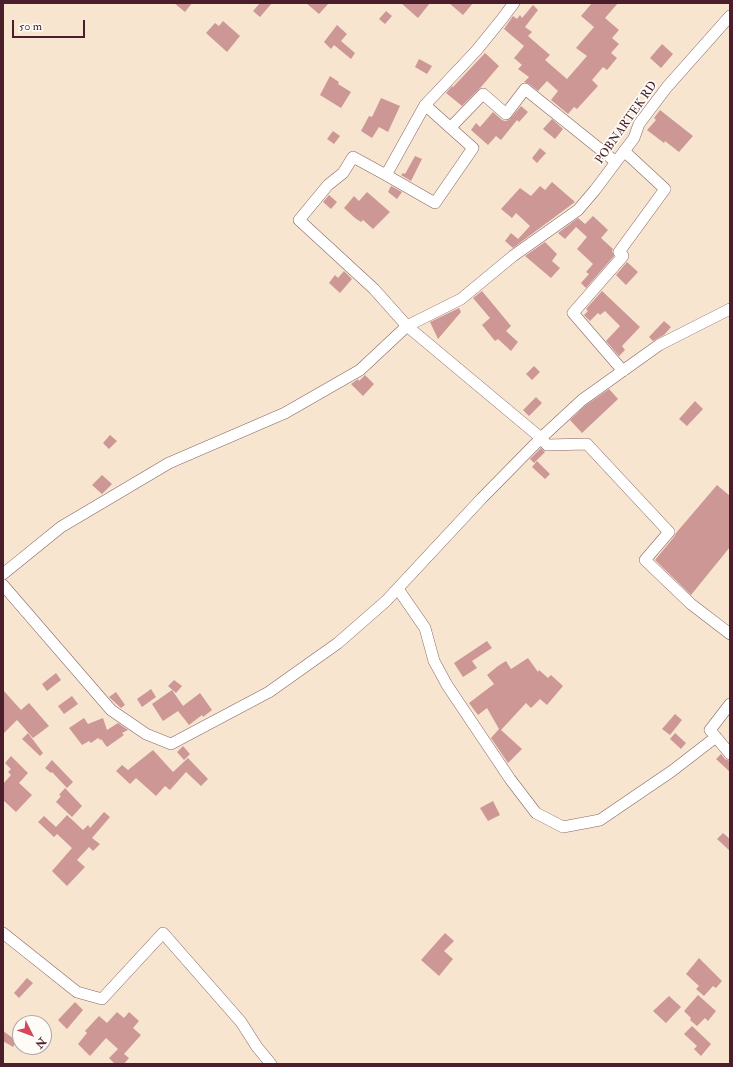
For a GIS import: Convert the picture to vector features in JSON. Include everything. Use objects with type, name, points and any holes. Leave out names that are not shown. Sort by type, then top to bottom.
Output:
[{"type":"street","points":[[386,175],[425,105],[476,51],[514,3]]},
{"type":"street","name":"POBNARTEK RD","points":[[3,574],[61,527],[169,463],[285,413],[360,370],[407,326],[462,298],[513,256],[578,210],[634,138],[639,124],[667,87],[730,16]]},
{"type":"street","points":[[451,127],[482,94],[506,114],[525,89],[616,162]]},
{"type":"street","points":[[425,105],[473,148],[435,203],[353,158],[343,173],[328,186],[299,220],[374,289],[407,326],[541,438],[547,445],[587,444],[669,532],[645,560],[691,604],[730,634]]},
{"type":"street","points":[[623,371],[573,313],[623,256],[619,252],[665,189],[624,151]]},
{"type":"street","points":[[3,585],[111,710],[146,734],[171,744],[269,692],[338,643],[386,601],[482,498],[541,438],[582,400],[659,345],[730,309]]},
{"type":"street","points":[[398,589],[425,628],[434,661],[448,685],[510,779],[536,813],[564,827],[600,820],[672,771],[716,737]]},
{"type":"street","points":[[730,704],[710,730],[730,754]]},
{"type":"street","points":[[3,933],[78,992],[102,999],[163,933],[241,1022],[257,1047],[272,1064]]},
{"type":"building","points":[[174,3],[192,3],[185,12]]},
{"type":"building","points":[[260,3],[272,3],[260,17],[253,11]]},
{"type":"building","points":[[306,3],[329,3],[319,14]]},
{"type":"building","points":[[401,3],[430,3],[418,18]]},
{"type":"building","points":[[449,3],[473,3],[463,15]]},
{"type":"building","points":[[592,3],[618,3],[605,18],[619,30],[612,38],[619,44],[611,53],[617,58],[607,70],[603,67],[592,80],[598,86],[577,109],[574,107],[568,114],[551,100],[558,91],[547,81],[538,91],[524,82],[529,77],[518,69],[522,65],[514,58],[524,46],[504,29],[513,16],[517,19],[520,15],[522,18],[533,5],[538,10],[525,27],[532,32],[528,36],[550,55],[545,60],[567,79],[587,56],[576,48],[594,27],[581,16]]},
{"type":"building","points":[[386,11],[392,16],[385,24],[379,19]]},
{"type":"building","points":[[223,21],[240,36],[227,52],[206,33],[215,23],[219,26]]},
{"type":"building","points":[[337,25],[347,34],[341,41],[355,53],[351,59],[334,45],[331,49],[324,42]]},
{"type":"building","points":[[662,44],[673,54],[661,68],[650,58]]},
{"type":"building","points":[[485,53],[499,66],[462,106],[446,93]]},
{"type":"building","points":[[419,59],[432,66],[427,74],[415,67]]},
{"type":"building","points":[[330,76],[339,82],[338,84],[351,92],[341,108],[320,95]]},
{"type":"building","points":[[381,98],[400,106],[388,132],[379,127],[372,138],[361,131],[369,116],[372,117]]},
{"type":"building","points":[[521,106],[528,112],[519,122],[517,120],[501,140],[496,136],[488,145],[471,130],[476,123],[480,127],[493,112],[502,120],[509,120]]},
{"type":"building","points":[[660,110],[693,136],[679,152],[647,130],[656,120],[654,118]]},
{"type":"building","points":[[552,119],[563,129],[555,139],[543,129]]},
{"type":"building","points":[[333,131],[340,136],[334,144],[327,139]]},
{"type":"building","points":[[540,148],[546,153],[537,163],[532,158]]},
{"type":"building","points":[[415,156],[422,159],[411,181],[401,175],[403,173],[405,174]]},
{"type":"building","points":[[552,182],[575,202],[513,248],[505,241],[511,233],[518,239],[530,226],[516,213],[512,218],[501,209],[520,188],[531,196],[540,186],[545,190]]},
{"type":"building","points":[[391,186],[402,192],[397,199],[388,192]]},
{"type":"building","points":[[367,192],[390,212],[373,229],[363,220],[361,222],[355,218],[344,208],[354,196],[359,201]]},
{"type":"building","points":[[329,195],[337,202],[331,209],[323,202]]},
{"type":"building","points":[[593,216],[608,230],[601,238],[613,249],[612,251],[614,256],[586,288],[581,283],[589,274],[586,272],[593,264],[577,249],[587,237],[576,227],[565,239],[558,233],[578,218],[585,224]]},
{"type":"building","points":[[545,242],[557,254],[552,261],[560,268],[551,278],[525,256]]},
{"type":"building","points":[[627,262],[638,272],[626,285],[616,275]]},
{"type":"building","points":[[344,271],[352,279],[340,293],[329,283],[335,275],[338,278]]},
{"type":"building","points":[[482,291],[511,326],[506,331],[518,342],[511,351],[498,339],[495,341],[482,325],[490,318],[473,298]]},
{"type":"building","points":[[602,291],[640,327],[622,346],[625,350],[619,356],[606,341],[620,326],[605,311],[600,315],[598,313],[590,321],[584,315],[588,311],[586,309]]},
{"type":"building","points":[[459,308],[461,312],[438,339],[430,322]]},
{"type":"building","points":[[664,321],[671,327],[664,335],[653,341],[649,337]]},
{"type":"building","points":[[534,366],[540,372],[532,380],[526,374]]},
{"type":"building","points":[[365,375],[374,384],[363,396],[351,384],[358,379],[359,381]]},
{"type":"building","points":[[609,389],[618,399],[582,433],[570,420],[586,405]]},
{"type":"building","points":[[536,397],[542,403],[529,416],[523,410]]},
{"type":"building","points":[[695,401],[703,409],[687,426],[679,419]]},
{"type":"building","points":[[110,435],[117,441],[109,449],[103,443]]},
{"type":"building","points":[[541,448],[545,452],[534,463],[530,459]]},
{"type":"building","points":[[537,461],[550,474],[545,479],[532,467]]},
{"type":"building","points":[[102,475],[112,484],[102,494],[92,485]]},
{"type":"building","points":[[717,485],[730,496],[730,547],[691,595],[655,560]]},
{"type":"building","points":[[487,641],[492,648],[472,661],[477,668],[463,677],[454,663]]},
{"type":"building","points":[[528,658],[538,672],[539,670],[548,678],[551,675],[563,686],[547,705],[540,699],[531,708],[526,703],[501,730],[522,749],[508,763],[491,738],[499,729],[487,708],[478,715],[469,703],[494,684],[487,675],[498,666],[506,661],[511,669]]},
{"type":"building","points":[[56,673],[61,680],[47,691],[42,684]]},
{"type":"building","points":[[174,680],[182,686],[176,693],[168,686]]},
{"type":"building","points":[[151,689],[156,697],[142,707],[137,699]]},
{"type":"building","points":[[3,690],[21,710],[29,703],[49,726],[33,738],[17,720],[3,734]]},
{"type":"building","points":[[172,690],[183,706],[200,693],[212,710],[203,717],[202,715],[189,725],[178,711],[163,721],[152,704]]},
{"type":"building","points":[[116,692],[125,705],[121,708],[109,697]]},
{"type":"building","points":[[72,696],[78,704],[64,714],[58,706]]},
{"type":"building","points":[[675,714],[682,720],[670,735],[662,729]]},
{"type":"building","points":[[84,718],[88,724],[103,718],[107,730],[118,723],[128,730],[122,733],[124,735],[107,747],[101,739],[100,740],[98,738],[91,743],[89,741],[82,745],[69,728]]},
{"type":"building","points":[[28,733],[43,753],[40,756],[22,739]]},
{"type":"building","points":[[675,733],[686,743],[681,749],[670,739]]},
{"type":"building","points":[[183,746],[190,754],[184,760],[177,752]]},
{"type":"building","points":[[153,750],[173,772],[188,758],[208,779],[201,786],[186,772],[170,790],[165,786],[156,796],[136,778],[130,784],[116,771],[122,765],[128,770]]},
{"type":"building","points":[[721,754],[725,759],[730,761],[730,772],[716,759]]},
{"type":"building","points":[[11,756],[28,773],[19,783],[32,795],[16,812],[3,800],[3,784],[11,775],[8,772],[11,769],[5,763]]},
{"type":"building","points":[[52,760],[73,782],[67,788],[52,772],[51,773],[45,768]]},
{"type":"building","points":[[65,788],[82,806],[72,817],[56,802],[61,796],[59,795]]},
{"type":"building","points":[[493,801],[500,815],[488,821],[480,808]]},
{"type":"building","points":[[104,812],[110,817],[92,838],[100,844],[93,851],[89,847],[77,860],[85,867],[67,886],[52,871],[72,848],[57,834],[54,837],[38,822],[44,816],[56,827],[67,815],[83,830],[88,825],[90,828]]},
{"type":"building","points":[[723,833],[730,839],[730,851],[717,839]]},
{"type":"building","points":[[445,933],[454,941],[444,951],[453,959],[439,976],[421,960]]},
{"type":"building","points":[[699,958],[722,981],[716,988],[713,986],[704,996],[696,989],[699,986],[686,974]]},
{"type":"building","points":[[27,978],[33,983],[19,998],[14,993]]},
{"type":"building","points":[[698,995],[716,1011],[708,1021],[705,1018],[697,1026],[690,1020],[691,1018],[684,1011]]},
{"type":"building","points":[[669,996],[681,1007],[666,1023],[653,1011]]},
{"type":"building","points":[[75,1002],[83,1010],[67,1029],[58,1020]]},
{"type":"building","points":[[117,1012],[124,1018],[129,1012],[139,1021],[133,1028],[141,1035],[124,1054],[129,1058],[124,1064],[115,1064],[109,1058],[118,1049],[106,1038],[90,1056],[78,1044],[87,1033],[85,1031],[99,1016],[107,1023]]},
{"type":"building","points":[[692,1026],[711,1044],[701,1056],[694,1049],[697,1046],[684,1034]]},
{"type":"building","points":[[3,1031],[12,1037],[12,1046],[3,1041]]}]
